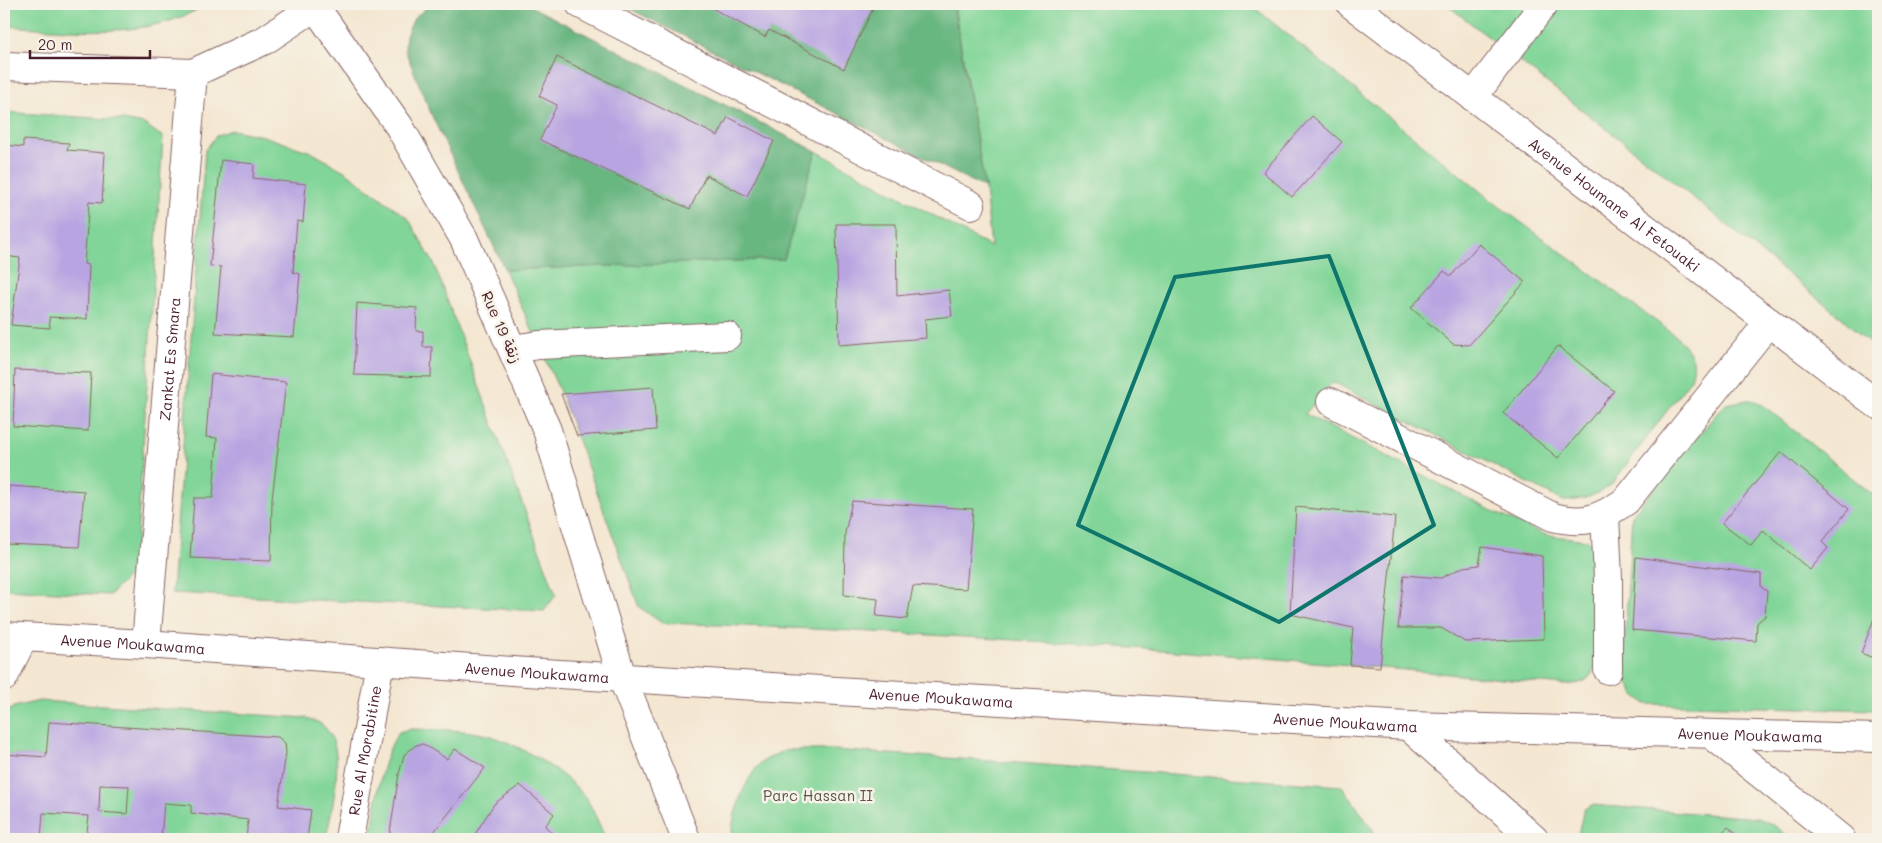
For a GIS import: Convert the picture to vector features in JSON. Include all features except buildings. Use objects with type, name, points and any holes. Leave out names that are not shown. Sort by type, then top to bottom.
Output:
[{"type":"street","points":[[580,4],[971,205]]},
{"type":"street","name":"Avenue Houmane Al Fetouaki","points":[[1351,4],[1878,405]]},
{"type":"street","points":[[1474,97],[1544,4]]},
{"type":"street","points":[[4,66],[193,73],[265,40],[317,6]]},
{"type":"street","name":"Rue 19 زنقة","points":[[317,6],[399,126],[464,239],[547,430],[622,677],[686,839]]},
{"type":"street","name":"Zankat Es Smara","points":[[146,644],[193,73]]},
{"type":"street","points":[[1331,402],[1553,517],[1574,522],[1604,515],[1626,501],[1769,322]]},
{"type":"street","points":[[512,349],[539,345],[727,336]]},
{"type":"street","points":[[1604,515],[1608,578],[1608,670]]},
{"type":"street","points":[[4,677],[14,637]]},
{"type":"street","name":"Avenue Moukawama","points":[[14,637],[1408,726],[1878,738]]},
{"type":"street","name":"Rue Al Morabitine","points":[[349,839],[380,661]]},
{"type":"street","points":[[1408,726],[1534,839]]},
{"type":"street","points":[[1710,734],[1841,839]]},
{"type":"highlighted area","points":[[1329,256],[1434,525],[1279,622],[1078,525],[1175,277]]},
{"type":"green space","points":[[4,4],[207,4],[184,16],[159,24],[134,28],[82,30],[4,26]]},
{"type":"green space","points":[[431,4],[526,4],[816,151],[784,259],[505,270],[432,116],[405,50],[406,36],[414,18]]},
{"type":"green space","points":[[633,4],[953,4],[985,188],[630,9]]},
{"type":"green space","points":[[954,4],[1250,4],[1492,201],[1676,336],[1693,360],[1694,366],[1691,379],[1611,485],[1583,499],[1563,501],[1333,382],[1305,414],[1498,514],[1546,535],[1587,540],[1595,548],[1596,664],[1587,679],[1580,683],[1563,685],[1113,646],[775,627],[662,623],[639,607],[561,394],[505,270],[784,259],[816,151],[991,247],[985,188]]},
{"type":"green space","points":[[1446,4],[1878,4],[1878,351],[1841,317],[1649,162]]},
{"type":"green space","points":[[4,112],[123,120],[144,124],[163,137],[135,570],[110,595],[4,589]]},
{"type":"green space","points":[[232,130],[263,136],[311,152],[346,172],[408,218],[434,264],[556,595],[544,611],[172,593],[205,150],[217,135]]},
{"type":"green space","points":[[1748,400],[1763,405],[1878,499],[1878,710],[1646,704],[1634,694],[1623,673],[1632,515],[1726,404]]},
{"type":"green space","points":[[39,701],[307,718],[318,722],[330,734],[335,747],[337,762],[334,795],[326,839],[41,839],[46,757],[4,754],[4,715],[14,707]]},
{"type":"green space","points":[[411,729],[451,730],[491,736],[530,754],[557,771],[580,791],[591,806],[606,839],[371,839],[382,770],[399,732]]},
{"type":"green space","name":"Parc Hassan II","points":[[785,750],[833,750],[1342,786],[1375,833],[1383,839],[732,839],[736,810],[749,778],[761,763]]},
{"type":"green space","points":[[1592,805],[1757,818],[1772,824],[1792,839],[1577,839],[1584,809]]}]
